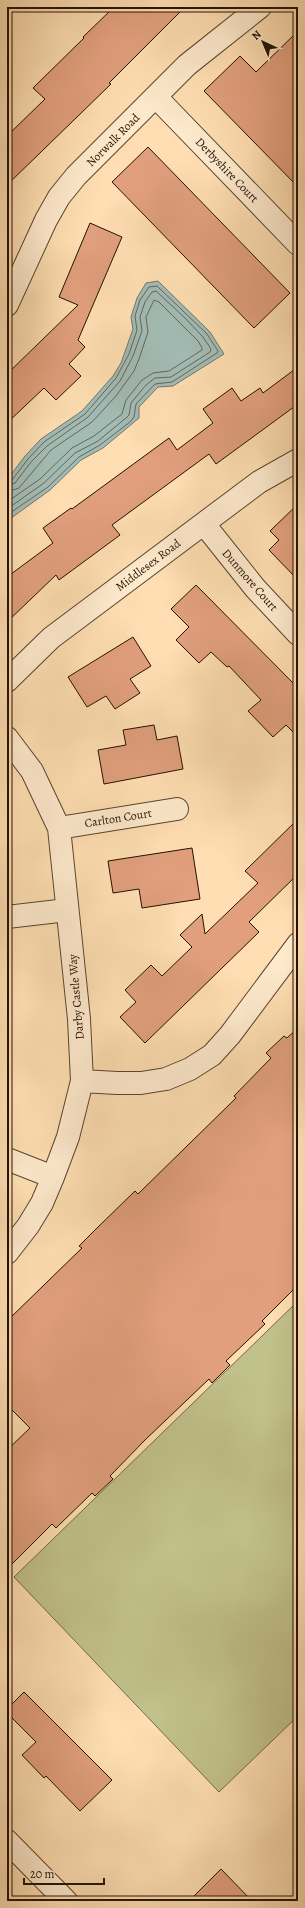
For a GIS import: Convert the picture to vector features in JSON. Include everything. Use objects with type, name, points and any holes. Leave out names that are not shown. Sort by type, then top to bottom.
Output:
[{"type":"street","name":"Norwalk Road","points":[[7,305],[46,220],[59,197],[76,176],[188,66],[260,7]]},
{"type":"street","name":"Derbyshire Court","points":[[156,97],[298,244]]},
{"type":"street","name":"Middlesex Road","points":[[7,681],[51,638],[258,482],[298,460]]},
{"type":"street","name":"Dunmore Court","points":[[204,524],[255,588],[298,634]]},
{"type":"street","name":"Darby Castle Way","points":[[7,738],[32,771],[59,828],[79,1019],[82,1080],[68,1137],[53,1178],[42,1203],[28,1226],[7,1253]]},
{"type":"street","name":"Carlton Court","points":[[59,828],[177,809]]},
{"type":"street","points":[[7,917],[67,910]]},
{"type":"street","points":[[82,1080],[117,1084],[141,1082],[166,1079],[190,1069],[212,1055],[230,1036],[298,944]]},
{"type":"street","points":[[7,1159],[53,1178]]},
{"type":"street","points":[[7,1840],[66,1901]]},
{"type":"green space","points":[[298,1301],[298,1716],[219,1792],[14,1577]]},
{"type":"water","points":[[158,281],[210,332],[224,354],[173,386],[158,387],[139,407],[139,418],[103,448],[81,460],[50,490],[7,521],[7,480],[25,456],[41,439],[82,411],[113,376],[121,363],[133,329],[131,317],[137,298],[146,283]]},
{"type":"building","points":[[114,7],[185,7],[109,83],[111,84],[7,185],[7,136],[45,99],[33,88]]},
{"type":"building","points":[[298,31],[298,187],[204,91],[240,56],[256,72]]},
{"type":"building","points":[[148,147],[290,293],[254,328],[112,182]]},
{"type":"building","points":[[90,223],[122,237],[78,340],[85,347],[69,364],[81,376],[56,400],[44,388],[7,423],[7,374],[78,305],[59,297]]},
{"type":"building","points":[[298,367],[298,404],[216,464],[209,454],[112,525],[120,535],[59,580],[56,575],[7,622],[7,577],[53,543],[43,528],[71,508],[72,509],[169,438],[177,450],[213,423],[203,409],[232,388],[241,401],[260,388],[263,393]]},
{"type":"building","points":[[298,504],[298,580],[269,550],[279,540],[270,531]]},
{"type":"building","points":[[196,585],[298,688],[298,737],[286,725],[273,737],[248,711],[261,700],[229,666],[227,667],[211,652],[199,663],[176,640],[189,627],[171,609]]},
{"type":"building","points":[[133,637],[151,666],[130,679],[140,693],[115,709],[106,696],[87,707],[68,677]]},
{"type":"building","points":[[154,725],[157,740],[177,736],[183,769],[104,784],[98,750],[126,745],[123,730]]},
{"type":"building","points":[[298,819],[298,874],[249,922],[259,932],[145,1043],[120,1017],[136,1002],[125,990],[151,965],[162,976],[192,947],[180,935],[202,914],[205,934],[258,883],[245,871]]},
{"type":"building","points":[[192,848],[200,899],[142,908],[139,889],[113,893],[108,861]]},
{"type":"building","points":[[298,1028],[298,1285],[262,1321],[265,1324],[226,1361],[230,1365],[212,1383],[209,1379],[145,1440],[110,1476],[113,1479],[95,1496],[92,1493],[56,1528],[52,1524],[7,1569],[7,1450],[30,1428],[7,1405],[7,1321],[82,1248],[79,1246],[97,1228],[135,1191],[138,1194],[236,1098],[234,1096],[271,1058],[266,1053],[284,1036],[287,1038]]},
{"type":"building","points":[[24,1692],[112,1780],[80,1811],[46,1776],[44,1778],[22,1755],[36,1742],[7,1713],[7,1709]]},
{"type":"building","points":[[221,1869],[252,1901],[189,1901]]}]
